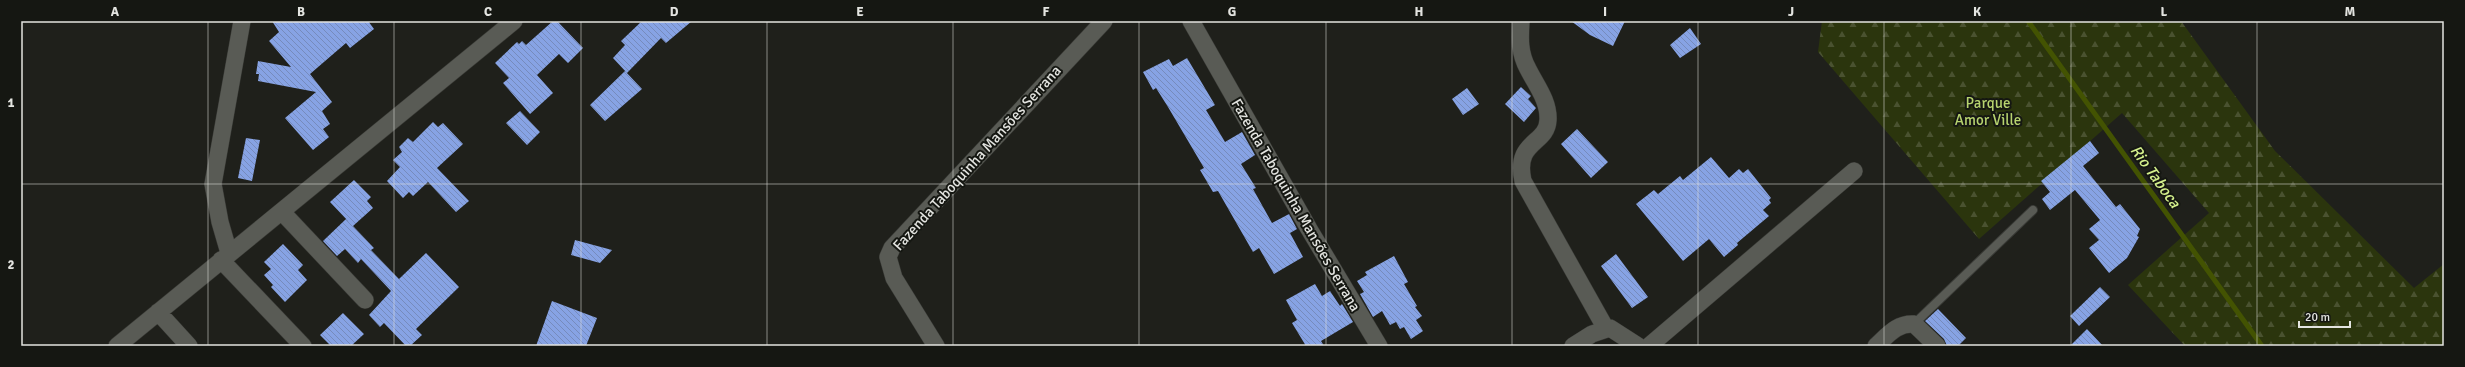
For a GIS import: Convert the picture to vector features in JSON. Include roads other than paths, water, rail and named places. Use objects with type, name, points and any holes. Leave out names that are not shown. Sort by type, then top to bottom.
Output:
[{"type":"street","points":[[117,346],[225,256],[282,212],[514,21]]},
{"type":"street","name":"Fazenda Taboquinha Mansões Serrana","points":[[936,346],[894,278],[888,257],[892,248],[1104,21]]},
{"type":"street","name":"Fazenda Taboquinha Mansões Serrana","points":[[1191,21],[1308,229],[1379,346]]},
{"type":"street","points":[[1521,21],[1519,42],[1522,54],[1542,93],[1547,107],[1548,120],[1546,128],[1524,152],[1521,160],[1523,181],[1606,328]]},
{"type":"street","points":[[244,22],[213,184],[225,256],[303,346]]},
{"type":"street","points":[[1649,346],[1854,171]]},
{"type":"street","points":[[282,212],[365,300]]},
{"type":"street","points":[[158,312],[189,346]]},
{"type":"street","points":[[1876,346],[1900,325],[1914,324],[1937,346]]},
{"type":"street","points":[[1573,346],[1592,334],[1606,328],[1615,330],[1638,346]]},
{"type":"lane","points":[[1914,324],[2033,210]]},
{"type":"waterway","name":"Rio Taboca","points":[[2028,21],[2262,346]]},
{"type":"park label","name":"Parque Amor Ville","points":[[1988,112]]}]
